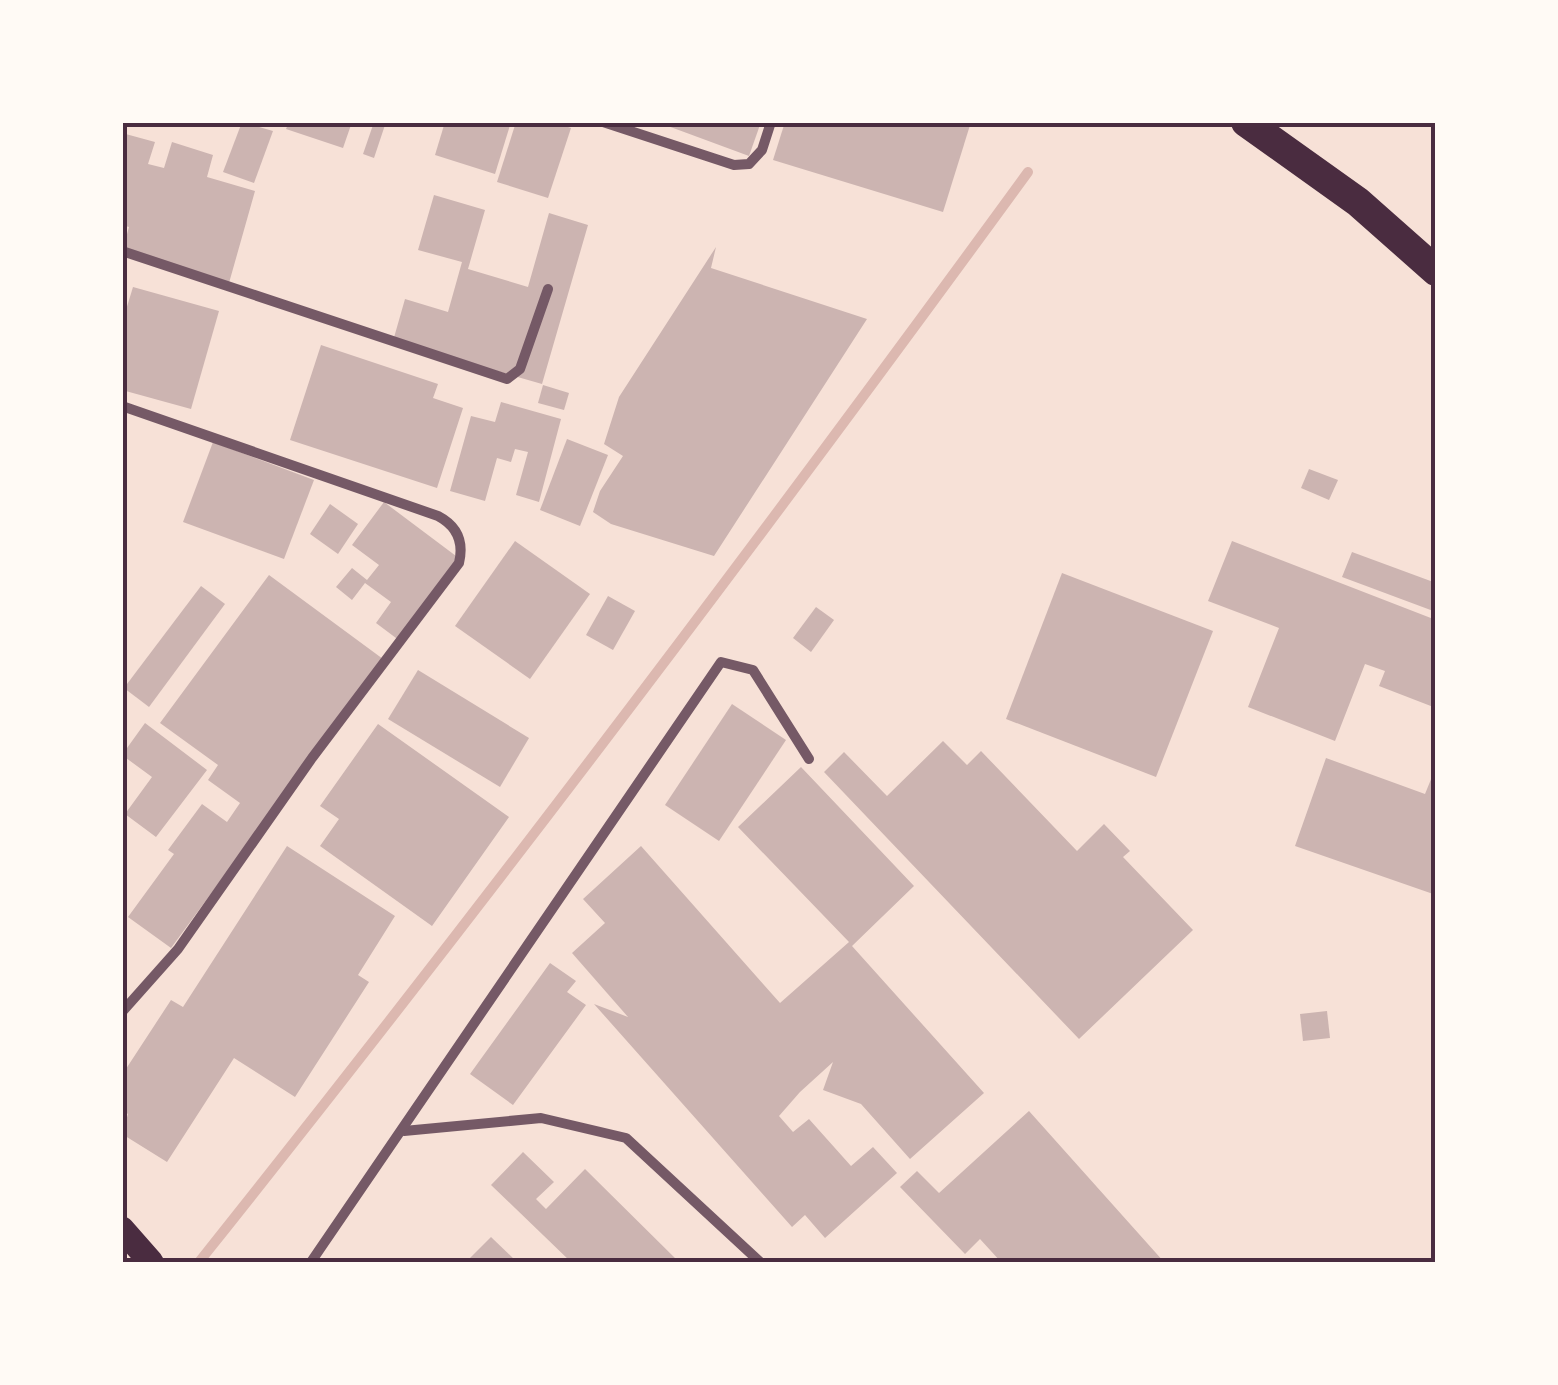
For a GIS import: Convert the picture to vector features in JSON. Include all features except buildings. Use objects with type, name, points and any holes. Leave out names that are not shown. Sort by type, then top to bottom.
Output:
[{"type":"highway","points":[[1246,122],[1358,202],[1436,271]]},
{"type":"main road","points":[[122,1229],[150,1262]]},
{"type":"street","points":[[603,122],[734,165],[750,164],[762,150],[771,122]]},
{"type":"street","points":[[122,251],[507,379],[520,370],[548,289]]},
{"type":"street","points":[[122,406],[438,516],[451,524],[461,547],[459,563],[312,758],[178,948],[122,1012]]},
{"type":"street","points":[[311,1262],[404,1131],[720,662],[753,670],[809,759]]},
{"type":"street","points":[[404,1131],[541,1118],[626,1138],[760,1262]]},
{"type":"waterway","points":[[199,1262],[620,722],[1028,172]]}]
